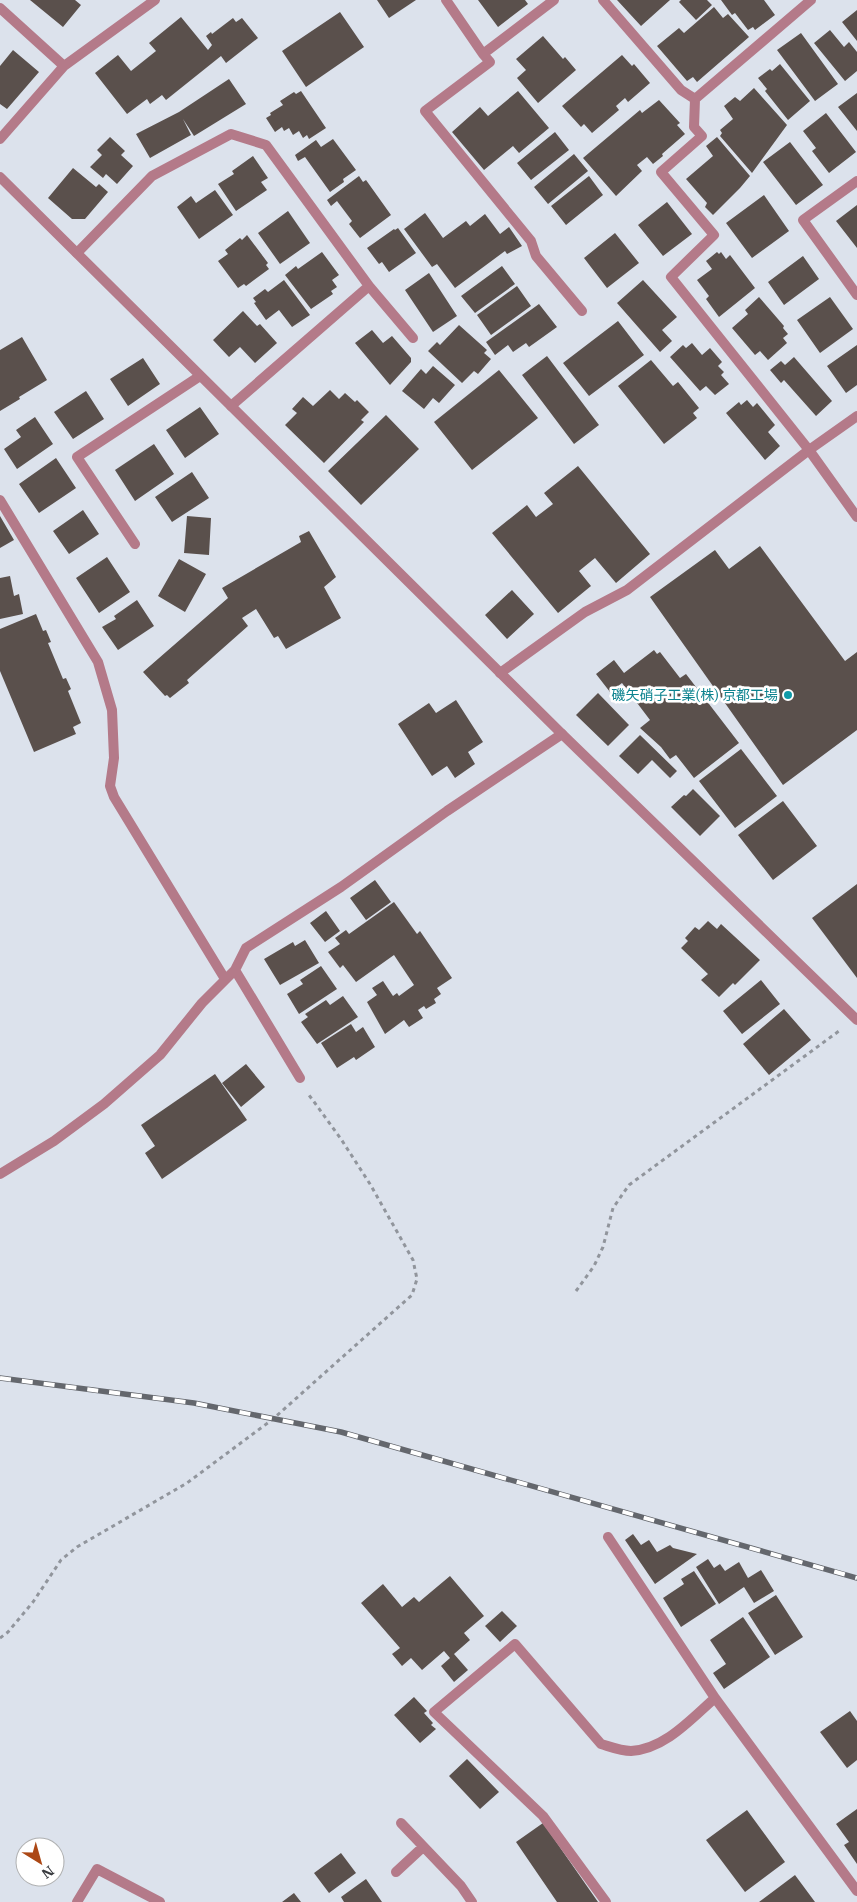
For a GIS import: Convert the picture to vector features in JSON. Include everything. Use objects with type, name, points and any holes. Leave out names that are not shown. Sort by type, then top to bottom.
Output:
[{"type":"street","points":[[0,139],[64,66],[155,0]]},
{"type":"street","points":[[446,0],[490,62],[425,111],[531,241],[536,256],[582,311]]},
{"type":"street","points":[[483,54],[554,0]]},
{"type":"street","points":[[603,0],[681,90],[694,99]]},
{"type":"street","points":[[811,0],[694,99],[694,127],[702,136],[661,172],[714,235],[671,277],[809,450],[857,517]]},
{"type":"street","points":[[0,8],[64,66]]},
{"type":"street","points":[[77,253],[152,176],[231,134],[266,145],[369,286],[413,338]]},
{"type":"street","points":[[0,177],[500,673],[856,1020]]},
{"type":"street","points":[[857,181],[803,220],[857,295]]},
{"type":"street","points":[[231,406],[369,286]]},
{"type":"street","points":[[135,544],[77,457],[200,376]]},
{"type":"street","points":[[500,673],[585,612],[627,590],[809,450],[857,416]]},
{"type":"street","points":[[0,500],[98,662],[112,710],[114,758],[110,786],[114,797],[225,979]]},
{"type":"street","points":[[0,1174],[54,1141],[104,1104],[160,1055],[202,1003],[235,970],[246,948],[341,887],[447,811],[562,734]]},
{"type":"street","points":[[235,970],[300,1078]]},
{"type":"street","points":[[608,1536],[715,1698],[857,1890]]},
{"type":"street","points":[[606,1902],[543,1816],[434,1712],[515,1644],[601,1744],[615,1749],[631,1751],[645,1748],[670,1737],[715,1698]]},
{"type":"street","points":[[401,1823],[461,1886],[472,1902]]},
{"type":"street","points":[[396,1872],[423,1847]]},
{"type":"street","points":[[77,1902],[97,1869],[160,1902]]},
{"type":"path","points":[[576,1292],[594,1266],[603,1247],[614,1208],[629,1185],[856,1020]]},
{"type":"path","points":[[0,1638],[8,1632],[33,1602],[61,1560],[77,1547],[187,1482],[273,1419],[412,1295],[417,1279],[413,1260],[370,1184],[341,1139],[303,1087],[300,1078]]},
{"type":"building","points":[[30,0],[75,0],[81,5],[63,27]]},
{"type":"building","points":[[377,0],[416,0],[389,18]]},
{"type":"building","points":[[478,0],[525,0],[528,4],[498,27]]},
{"type":"building","points":[[617,0],[670,0],[641,26]]},
{"type":"building","points":[[681,0],[707,0],[712,5],[696,20],[679,2]]},
{"type":"building","points":[[721,0],[764,0],[775,15],[755,30],[753,27],[748,30],[735,13],[732,15]]},
{"type":"building","points":[[714,7],[723,18],[728,14],[749,37],[697,82],[693,77],[687,81],[657,46],[679,28],[684,33]]},
{"type":"building","points":[[857,10],[857,41],[842,22]]},
{"type":"building","points":[[340,12],[364,47],[306,87],[282,51]]},
{"type":"building","points":[[181,17],[208,50],[212,45],[206,36],[211,32],[212,34],[233,18],[236,22],[242,18],[258,38],[226,63],[221,56],[166,100],[162,95],[150,104],[147,99],[127,114],[95,73],[118,55],[131,71],[156,51],[149,43]]},
{"type":"building","points":[[830,30],[844,47],[849,42],[857,52],[857,71],[845,81],[814,43]]},
{"type":"building","points":[[801,33],[838,84],[815,101],[777,50]]},
{"type":"building","points":[[543,36],[563,59],[565,57],[576,70],[538,103],[517,78],[526,70],[516,59]]},
{"type":"building","points":[[13,50],[39,72],[7,109],[0,104],[0,66]]},
{"type":"building","points":[[622,55],[632,66],[634,64],[650,83],[628,102],[625,98],[616,106],[619,110],[592,133],[584,124],[581,127],[562,106]]},
{"type":"building","points":[[780,64],[810,101],[788,120],[765,91],[767,89],[758,78],[770,69],[772,71]]},
{"type":"building","points":[[229,79],[246,104],[194,136],[183,119],[191,135],[150,158],[136,134],[179,112]]},
{"type":"building","points":[[754,88],[787,125],[752,173],[720,136],[722,133],[720,130],[733,119],[724,106],[735,97],[740,101]]},
{"type":"building","points":[[301,91],[326,128],[309,139],[307,135],[303,138],[299,131],[293,135],[289,128],[284,131],[282,127],[275,132],[266,118],[271,115],[270,113],[283,105],[280,101],[294,92],[296,94]]},
{"type":"building","points":[[518,91],[549,128],[519,153],[513,146],[484,170],[452,132],[480,107],[488,116]]},
{"type":"building","points":[[857,93],[857,131],[838,107]]},
{"type":"building","points":[[659,100],[680,123],[677,125],[685,134],[653,164],[647,157],[637,165],[642,171],[616,196],[583,158],[640,110],[642,113]]},
{"type":"building","points":[[826,113],[856,152],[829,173],[812,151],[816,148],[803,131]]},
{"type":"building","points":[[555,132],[569,150],[531,180],[517,163]]},
{"type":"building","points":[[110,137],[125,151],[121,155],[133,166],[117,184],[106,174],[103,178],[90,167],[102,155],[97,150]]},
{"type":"building","points":[[717,137],[750,176],[713,215],[705,207],[707,203],[686,179],[713,156],[706,146]]},
{"type":"building","points":[[333,139],[356,170],[343,179],[344,182],[330,192],[305,157],[298,161],[295,155],[316,140],[321,147]]},
{"type":"building","points":[[790,142],[823,185],[796,205],[763,162]]},
{"type":"building","points":[[574,154],[588,171],[548,204],[534,187]]},
{"type":"building","points":[[253,156],[268,178],[261,182],[267,190],[236,211],[218,184],[234,174],[232,171]]},
{"type":"building","points":[[73,168],[96,187],[99,184],[108,192],[85,219],[72,219],[48,198]]},
{"type":"building","points":[[359,176],[363,182],[366,180],[391,215],[360,238],[349,224],[352,221],[337,201],[331,206],[327,200]]},
{"type":"building","points":[[589,176],[603,195],[566,225],[551,206]]},
{"type":"building","points":[[215,190],[233,215],[199,239],[177,207],[191,196],[196,203]]},
{"type":"building","points":[[764,195],[789,231],[752,258],[726,223]]},
{"type":"building","points":[[667,202],[692,234],[663,256],[638,225]]},
{"type":"building","points":[[857,205],[857,248],[836,221]]},
{"type":"building","points":[[288,211],[310,243],[280,264],[258,233]]},
{"type":"building","points":[[425,213],[443,238],[466,221],[470,226],[485,214],[500,234],[509,227],[522,246],[507,254],[505,251],[455,288],[437,264],[432,267],[404,229]]},
{"type":"building","points":[[398,228],[416,253],[389,272],[382,262],[379,264],[367,248]]},
{"type":"building","points":[[615,233],[639,263],[607,288],[584,258]]},
{"type":"building","points":[[247,235],[268,263],[266,265],[269,269],[246,286],[244,284],[238,288],[218,261],[228,254],[225,250]]},
{"type":"building","points":[[322,252],[339,275],[332,280],[337,287],[331,291],[333,294],[311,309],[285,275],[296,266],[298,269]]},
{"type":"building","points":[[717,252],[719,254],[721,252],[726,259],[730,255],[755,288],[719,317],[706,299],[709,296],[697,280],[712,269],[706,261]]},
{"type":"building","points":[[803,256],[819,279],[784,305],[768,282]]},
{"type":"building","points":[[502,266],[515,284],[475,313],[461,296]]},
{"type":"building","points":[[429,273],[457,316],[433,332],[405,290]]},
{"type":"building","points":[[284,280],[310,315],[292,327],[279,310],[266,320],[254,303],[256,302],[253,298],[265,289],[268,292]]},
{"type":"building","points":[[643,280],[677,317],[662,330],[672,341],[660,352],[617,303]]},
{"type":"building","points":[[517,286],[531,306],[491,335],[477,315]]},
{"type":"building","points":[[759,297],[784,326],[783,328],[788,334],[783,338],[787,343],[768,360],[760,351],[755,355],[732,328],[748,314],[745,310]]},
{"type":"building","points":[[830,297],[853,329],[820,353],[797,320]]},
{"type":"building","points":[[539,304],[557,327],[529,347],[526,343],[513,352],[508,345],[495,355],[486,342]]},
{"type":"building","points":[[243,311],[257,326],[260,324],[277,343],[255,363],[240,347],[229,357],[213,340]]},
{"type":"building","points":[[618,321],[644,355],[589,396],[563,363]]},
{"type":"building","points":[[459,325],[487,350],[484,353],[491,359],[478,374],[474,371],[462,383],[428,351],[437,342],[440,345]]},
{"type":"building","points":[[372,330],[383,343],[392,336],[411,358],[411,362],[390,385],[355,343]]},
{"type":"building","points":[[22,337],[47,380],[0,411],[0,350]]},
{"type":"building","points":[[692,343],[702,355],[710,348],[722,362],[718,366],[724,372],[721,375],[729,384],[715,395],[706,386],[700,391],[670,357],[683,345],[686,348]]},
{"type":"building","points":[[857,345],[857,385],[846,393],[827,366]]},
{"type":"building","points":[[547,356],[599,425],[574,444],[522,375]]},
{"type":"building","points":[[794,357],[832,401],[816,416],[784,380],[781,383],[770,370],[781,361],[785,365]]},
{"type":"building","points":[[143,358],[160,384],[128,406],[110,379]]},
{"type":"building","points":[[651,360],[673,386],[678,382],[699,408],[693,413],[697,418],[664,444],[618,386]]},
{"type":"building","points":[[433,366],[455,385],[439,403],[433,398],[424,409],[402,391],[421,369],[426,374]]},
{"type":"building","points":[[499,370],[538,418],[472,470],[434,422]]},
{"type":"building","points":[[330,390],[339,399],[345,393],[355,402],[357,400],[369,412],[361,420],[364,422],[324,463],[285,425],[297,413],[292,409],[303,397],[313,406]]},
{"type":"building","points":[[86,391],[104,419],[73,439],[54,412]]},
{"type":"building","points":[[747,400],[753,407],[757,403],[775,425],[768,432],[780,446],[765,460],[726,413],[739,402],[741,405]]},
{"type":"building","points":[[200,407],[219,434],[185,458],[166,430]]},
{"type":"building","points":[[386,415],[419,449],[361,505],[328,471]]},
{"type":"building","points":[[35,417],[53,444],[17,469],[4,449],[21,437],[16,430]]},
{"type":"building","points":[[154,444],[174,474],[135,501],[115,470]]},
{"type":"building","points":[[56,458],[76,488],[39,513],[19,484]]},
{"type":"building","points":[[578,466],[650,554],[616,583],[595,558],[579,571],[591,586],[558,613],[492,533],[527,505],[536,517],[553,504],[544,493]]},
{"type":"building","points":[[192,472],[209,498],[172,522],[155,497]]},
{"type":"building","points":[[83,510],[99,534],[69,554],[53,531]]},
{"type":"building","points":[[0,516],[14,540],[0,548]]},
{"type":"building","points":[[187,516],[211,518],[209,555],[184,553]]},
{"type":"building","points":[[309,531],[336,577],[324,587],[341,618],[286,649],[278,636],[274,638],[256,609],[242,618],[248,626],[187,680],[189,683],[170,698],[167,695],[165,696],[143,672],[228,598],[222,588],[301,542],[299,536]]},
{"type":"building","name":"磯矢硝子工業(株) 京都工場","points":[[760,546],[845,661],[857,652],[857,730],[783,785],[650,597],[715,550],[729,569]]},
{"type":"building","points":[[107,557],[130,592],[99,613],[76,578]]},
{"type":"building","points":[[179,559],[206,574],[185,612],[158,596]]},
{"type":"building","points":[[10,576],[14,596],[19,594],[23,614],[0,619],[0,578]]},
{"type":"building","points":[[512,590],[534,614],[507,639],[485,615]]},
{"type":"building","points":[[137,600],[154,626],[118,650],[102,627],[116,619],[114,616]]},
{"type":"building","points":[[36,614],[43,631],[46,630],[51,642],[48,643],[63,679],[66,678],[71,689],[68,691],[81,723],[73,727],[76,734],[34,752],[0,671],[0,629]]},
{"type":"building","points":[[654,650],[657,654],[660,652],[680,678],[686,674],[739,743],[694,778],[676,755],[670,759],[661,747],[640,728],[650,720],[622,683],[610,692],[596,674],[614,660],[624,673]]},
{"type":"building","points":[[598,693],[629,725],[608,746],[576,715]]},
{"type":"building","points":[[456,700],[483,742],[468,752],[475,764],[455,778],[447,766],[432,776],[398,724],[429,703],[436,713]]},
{"type":"building","points":[[640,735],[677,771],[670,778],[652,760],[638,774],[619,756]]},
{"type":"building","points":[[741,749],[777,796],[735,828],[699,781]]},
{"type":"building","points":[[693,789],[720,816],[700,836],[671,807]]},
{"type":"building","points":[[783,801],[817,846],[773,880],[738,835]]},
{"type":"building","points":[[375,880],[391,902],[366,920],[350,898]]},
{"type":"building","points":[[857,884],[857,978],[812,918]]},
{"type":"building","points":[[394,902],[417,934],[420,931],[452,978],[437,988],[441,994],[434,999],[436,1003],[426,1009],[424,1006],[418,1010],[423,1018],[409,1027],[404,1020],[385,1034],[367,1002],[377,995],[372,988],[383,981],[393,996],[397,993],[399,996],[414,985],[394,955],[356,982],[343,965],[340,968],[328,952],[340,944],[335,938],[346,930],[349,934]]},
{"type":"building","points":[[326,911],[340,931],[325,942],[310,923]]},
{"type":"building","points":[[708,921],[717,929],[721,924],[760,960],[735,985],[733,983],[719,997],[701,980],[708,974],[681,948],[688,941],[685,938],[695,927],[699,930]]},
{"type":"building","points":[[305,940],[319,963],[280,985],[264,959],[293,942],[295,946]]},
{"type":"building","points":[[321,966],[337,989],[299,1014],[287,994],[303,984],[300,980]]},
{"type":"building","points":[[761,980],[780,1004],[742,1034],[723,1011]]},
{"type":"building","points":[[343,996],[358,1017],[317,1044],[301,1022],[308,1017],[305,1014],[326,1000],[330,1005]]},
{"type":"building","points":[[784,1009],[811,1040],[769,1075],[743,1044]]},
{"type":"building","points":[[351,1024],[356,1032],[363,1027],[375,1047],[356,1060],[354,1057],[337,1068],[321,1043]]},
{"type":"building","points":[[246,1064],[265,1087],[241,1107],[222,1083]]},
{"type":"building","points":[[215,1074],[247,1120],[162,1179],[145,1153],[155,1146],[141,1125]]},
{"type":"building","points":[[633,1534],[641,1545],[649,1540],[657,1552],[670,1545],[673,1548],[697,1554],[655,1584],[625,1540]]},
{"type":"building","points":[[708,1559],[714,1568],[720,1564],[725,1571],[739,1562],[748,1578],[761,1570],[774,1591],[754,1603],[744,1587],[719,1604],[696,1567]]},
{"type":"building","points":[[694,1571],[716,1604],[681,1627],[663,1598],[684,1584],[681,1579]]},
{"type":"building","points":[[450,1576],[484,1616],[464,1633],[470,1640],[454,1654],[468,1670],[454,1682],[441,1666],[450,1658],[444,1651],[422,1670],[411,1658],[402,1666],[392,1654],[400,1648],[361,1603],[383,1584],[402,1607],[414,1597],[419,1602]]},
{"type":"building","points":[[776,1595],[803,1637],[775,1655],[748,1613]]},
{"type":"building","points":[[502,1611],[517,1626],[500,1642],[485,1626]]},
{"type":"building","points":[[743,1617],[770,1657],[724,1689],[713,1673],[726,1664],[710,1640]]},
{"type":"building","points":[[414,1697],[427,1711],[424,1713],[433,1723],[431,1725],[436,1729],[420,1743],[394,1715]]},
{"type":"building","points":[[850,1711],[857,1721],[857,1760],[847,1768],[820,1732]]},
{"type":"building","points":[[467,1759],[499,1792],[480,1809],[449,1776]]},
{"type":"building","points":[[857,1809],[857,1864],[844,1845],[849,1842],[836,1824]]},
{"type":"building","points":[[747,1810],[785,1862],[745,1892],[706,1840]]},
{"type":"building","points":[[543,1823],[598,1902],[557,1902],[516,1842]]},
{"type":"building","points":[[341,1853],[356,1873],[329,1893],[314,1873]]},
{"type":"building","points":[[795,1875],[815,1902],[759,1902]]},
{"type":"building","points":[[366,1879],[382,1902],[344,1902],[341,1897]]},
{"type":"building","points":[[294,1893],[301,1902],[282,1902]]},
{"type":"railway","points":[[0,1378],[194,1403],[341,1432],[857,1578]]},
{"type":"place","name":"磯矢硝子工業(株) 京都工場","points":[[788,695]]}]
